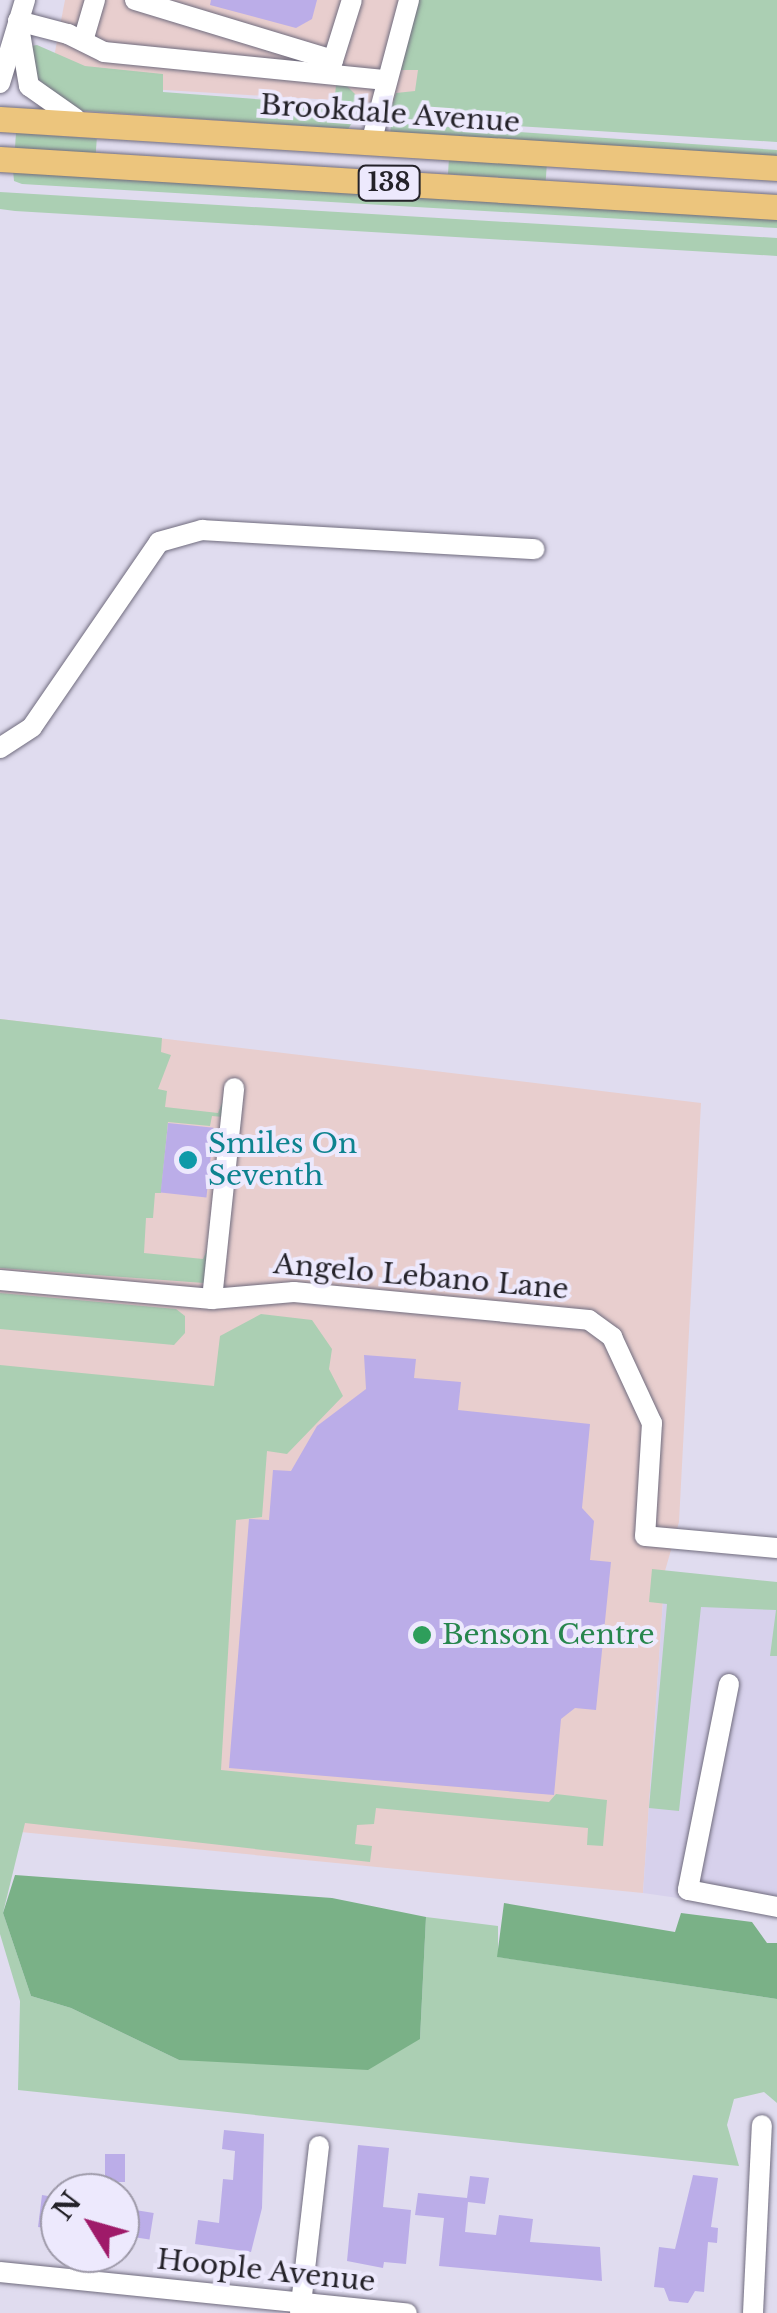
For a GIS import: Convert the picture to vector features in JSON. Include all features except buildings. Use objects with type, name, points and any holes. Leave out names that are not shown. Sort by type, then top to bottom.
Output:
[{"type":"main road","name":"Brookdale Avenue","points":[[0,119],[777,168]]},
{"type":"main road","name":"138","points":[[0,159],[777,207]]},
{"type":"street","points":[[0,82],[25,0]]},
{"type":"street","points":[[83,42],[96,0]]},
{"type":"street","points":[[135,0],[331,67],[384,80]]},
{"type":"street","points":[[331,67],[352,0]]},
{"type":"street","points":[[371,143],[384,80],[409,0]]},
{"type":"street","points":[[18,21],[104,52],[331,67]]},
{"type":"street","points":[[18,21],[29,86],[54,110],[92,126]]},
{"type":"street","points":[[0,748],[32,727],[160,542],[202,530],[534,549]]},
{"type":"street","points":[[212,1300],[234,1088]]},
{"type":"street","name":"Angelo Lebano Lane","points":[[0,1280],[212,1300],[258,1290],[294,1292],[596,1323],[612,1336],[652,1423],[645,1536],[777,1548]]},
{"type":"street","points":[[729,1684],[688,1890],[777,1907]]},
{"type":"street","points":[[753,2313],[762,2125]]},
{"type":"street","points":[[300,2308],[320,2146]]},
{"type":"street","name":"Hoople Avenue","points":[[0,2272],[300,2308],[406,2313]]},
{"type":"shaded area","points":[[65,0],[444,0],[414,105],[49,83]]},
{"type":"shaded area","points":[[0,1019],[701,1103],[679,1522],[665,1571],[643,1893],[0,1830]]},
{"type":"shaded area","points":[[665,1571],[777,1583],[777,1912],[643,1893]]},
{"type":"green space","points":[[418,0],[777,0],[777,142],[388,118],[396,93],[415,91],[418,70],[401,70]]},
{"type":"green space","points":[[37,45],[85,66],[163,74],[163,92],[334,105],[336,85],[347,86],[358,97],[358,114],[348,129],[72,110],[34,75],[31,46]]},
{"type":"green space","points":[[391,123],[777,150],[776,161],[390,134]]},
{"type":"green space","points":[[16,133],[97,139],[96,154],[15,148]]},
{"type":"green space","points":[[449,159],[547,166],[546,181],[448,174]]},
{"type":"green space","points":[[13,170],[777,218],[777,228],[22,184],[14,181]]},
{"type":"green space","points":[[0,192],[777,238],[777,256],[15,211],[0,209]]},
{"type":"green space","points":[[0,1019],[162,1038],[161,1052],[171,1055],[158,1089],[167,1091],[165,1107],[218,1113],[224,1098],[223,1117],[212,1116],[210,1126],[168,1122],[161,1193],[155,1193],[153,1218],[146,1218],[144,1253],[203,1259],[209,1246],[204,1283],[0,1268]]},
{"type":"green space","points":[[0,1293],[176,1309],[185,1316],[185,1333],[174,1345],[0,1329]]},
{"type":"green space","points":[[261,1314],[312,1320],[332,1349],[329,1369],[343,1396],[287,1454],[267,1451],[262,1517],[236,1520],[221,1770],[549,1802],[556,1794],[607,1800],[603,1846],[587,1845],[588,1828],[376,1808],[374,1824],[357,1825],[355,1844],[372,1846],[370,1862],[25,1823],[3,1913],[31,1996],[71,2008],[179,2060],[420,2039],[426,1917],[498,1926],[498,1957],[777,1999],[777,2103],[764,2092],[734,2099],[727,2125],[739,2166],[18,2090],[20,2001],[0,1934],[0,1365],[214,1386],[220,1336]]},
{"type":"green space","points":[[652,1569],[777,1582],[777,1656],[770,1656],[776,1610],[701,1607],[679,1811],[649,1808],[667,1604],[649,1602]]},
{"type":"green space","points":[[15,1875],[332,1898],[426,1917],[420,2039],[368,2070],[179,2060],[71,2008],[31,1996],[3,1913]]},
{"type":"green space","points":[[504,1903],[675,1932],[681,1913],[752,1922],[767,1943],[777,1943],[777,1999],[497,1957]]},
{"type":"place","name":"Smiles On Seventh","points":[[188,1160]]},
{"type":"place","name":"Benson Centre","points":[[422,1635]]}]
